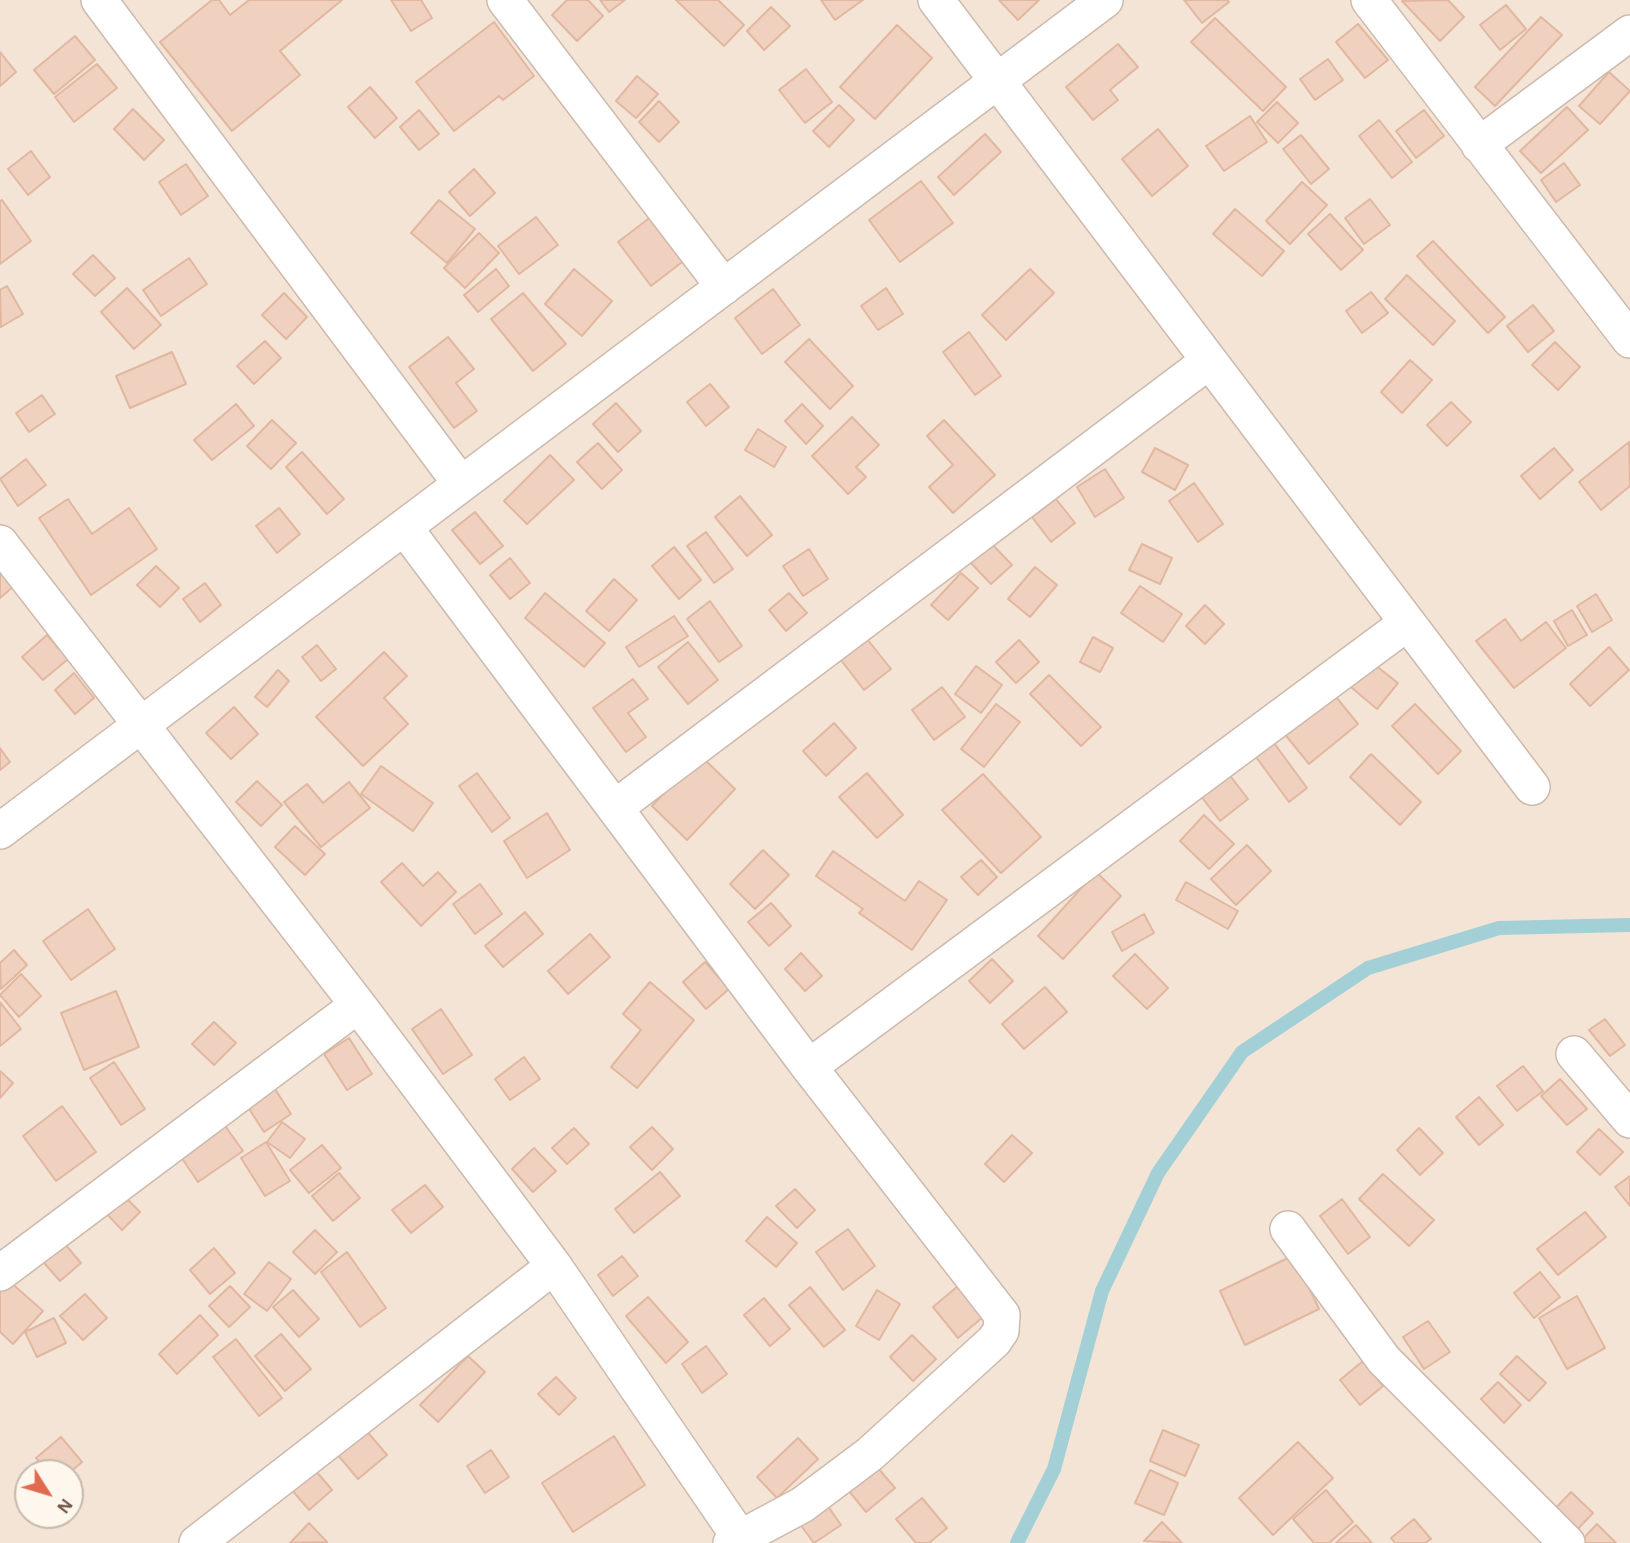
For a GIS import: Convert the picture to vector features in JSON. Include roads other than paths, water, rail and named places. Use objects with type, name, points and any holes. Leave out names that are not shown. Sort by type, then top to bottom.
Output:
[{"type":"street","points":[[99,0],[461,484]]},
{"type":"street","points":[[505,0],[724,286]]},
{"type":"street","points":[[936,0],[1532,787]]},
{"type":"street","points":[[0,831],[1105,0]]},
{"type":"street","points":[[1369,0],[1630,340]]},
{"type":"street","points":[[1479,145],[1630,33]]},
{"type":"street","points":[[616,807],[1209,360]]},
{"type":"street","points":[[0,543],[139,726],[358,1005],[554,1266],[735,1540],[802,1506],[870,1454],[993,1341],[1003,1322],[1002,1315],[971,1271],[809,1068],[404,527]]},
{"type":"street","points":[[809,1068],[1407,623]]},
{"type":"street","points":[[0,1273],[358,1005]]},
{"type":"street","points":[[1574,1054],[1630,1120]]},
{"type":"street","points":[[1288,1229],[1384,1360],[1567,1543]]},
{"type":"street","points":[[197,1543],[554,1266]]},
{"type":"waterway","points":[[1017,1543],[1054,1469],[1102,1291],[1158,1173],[1242,1052],[1368,968],[1499,928],[1630,925]]}]
